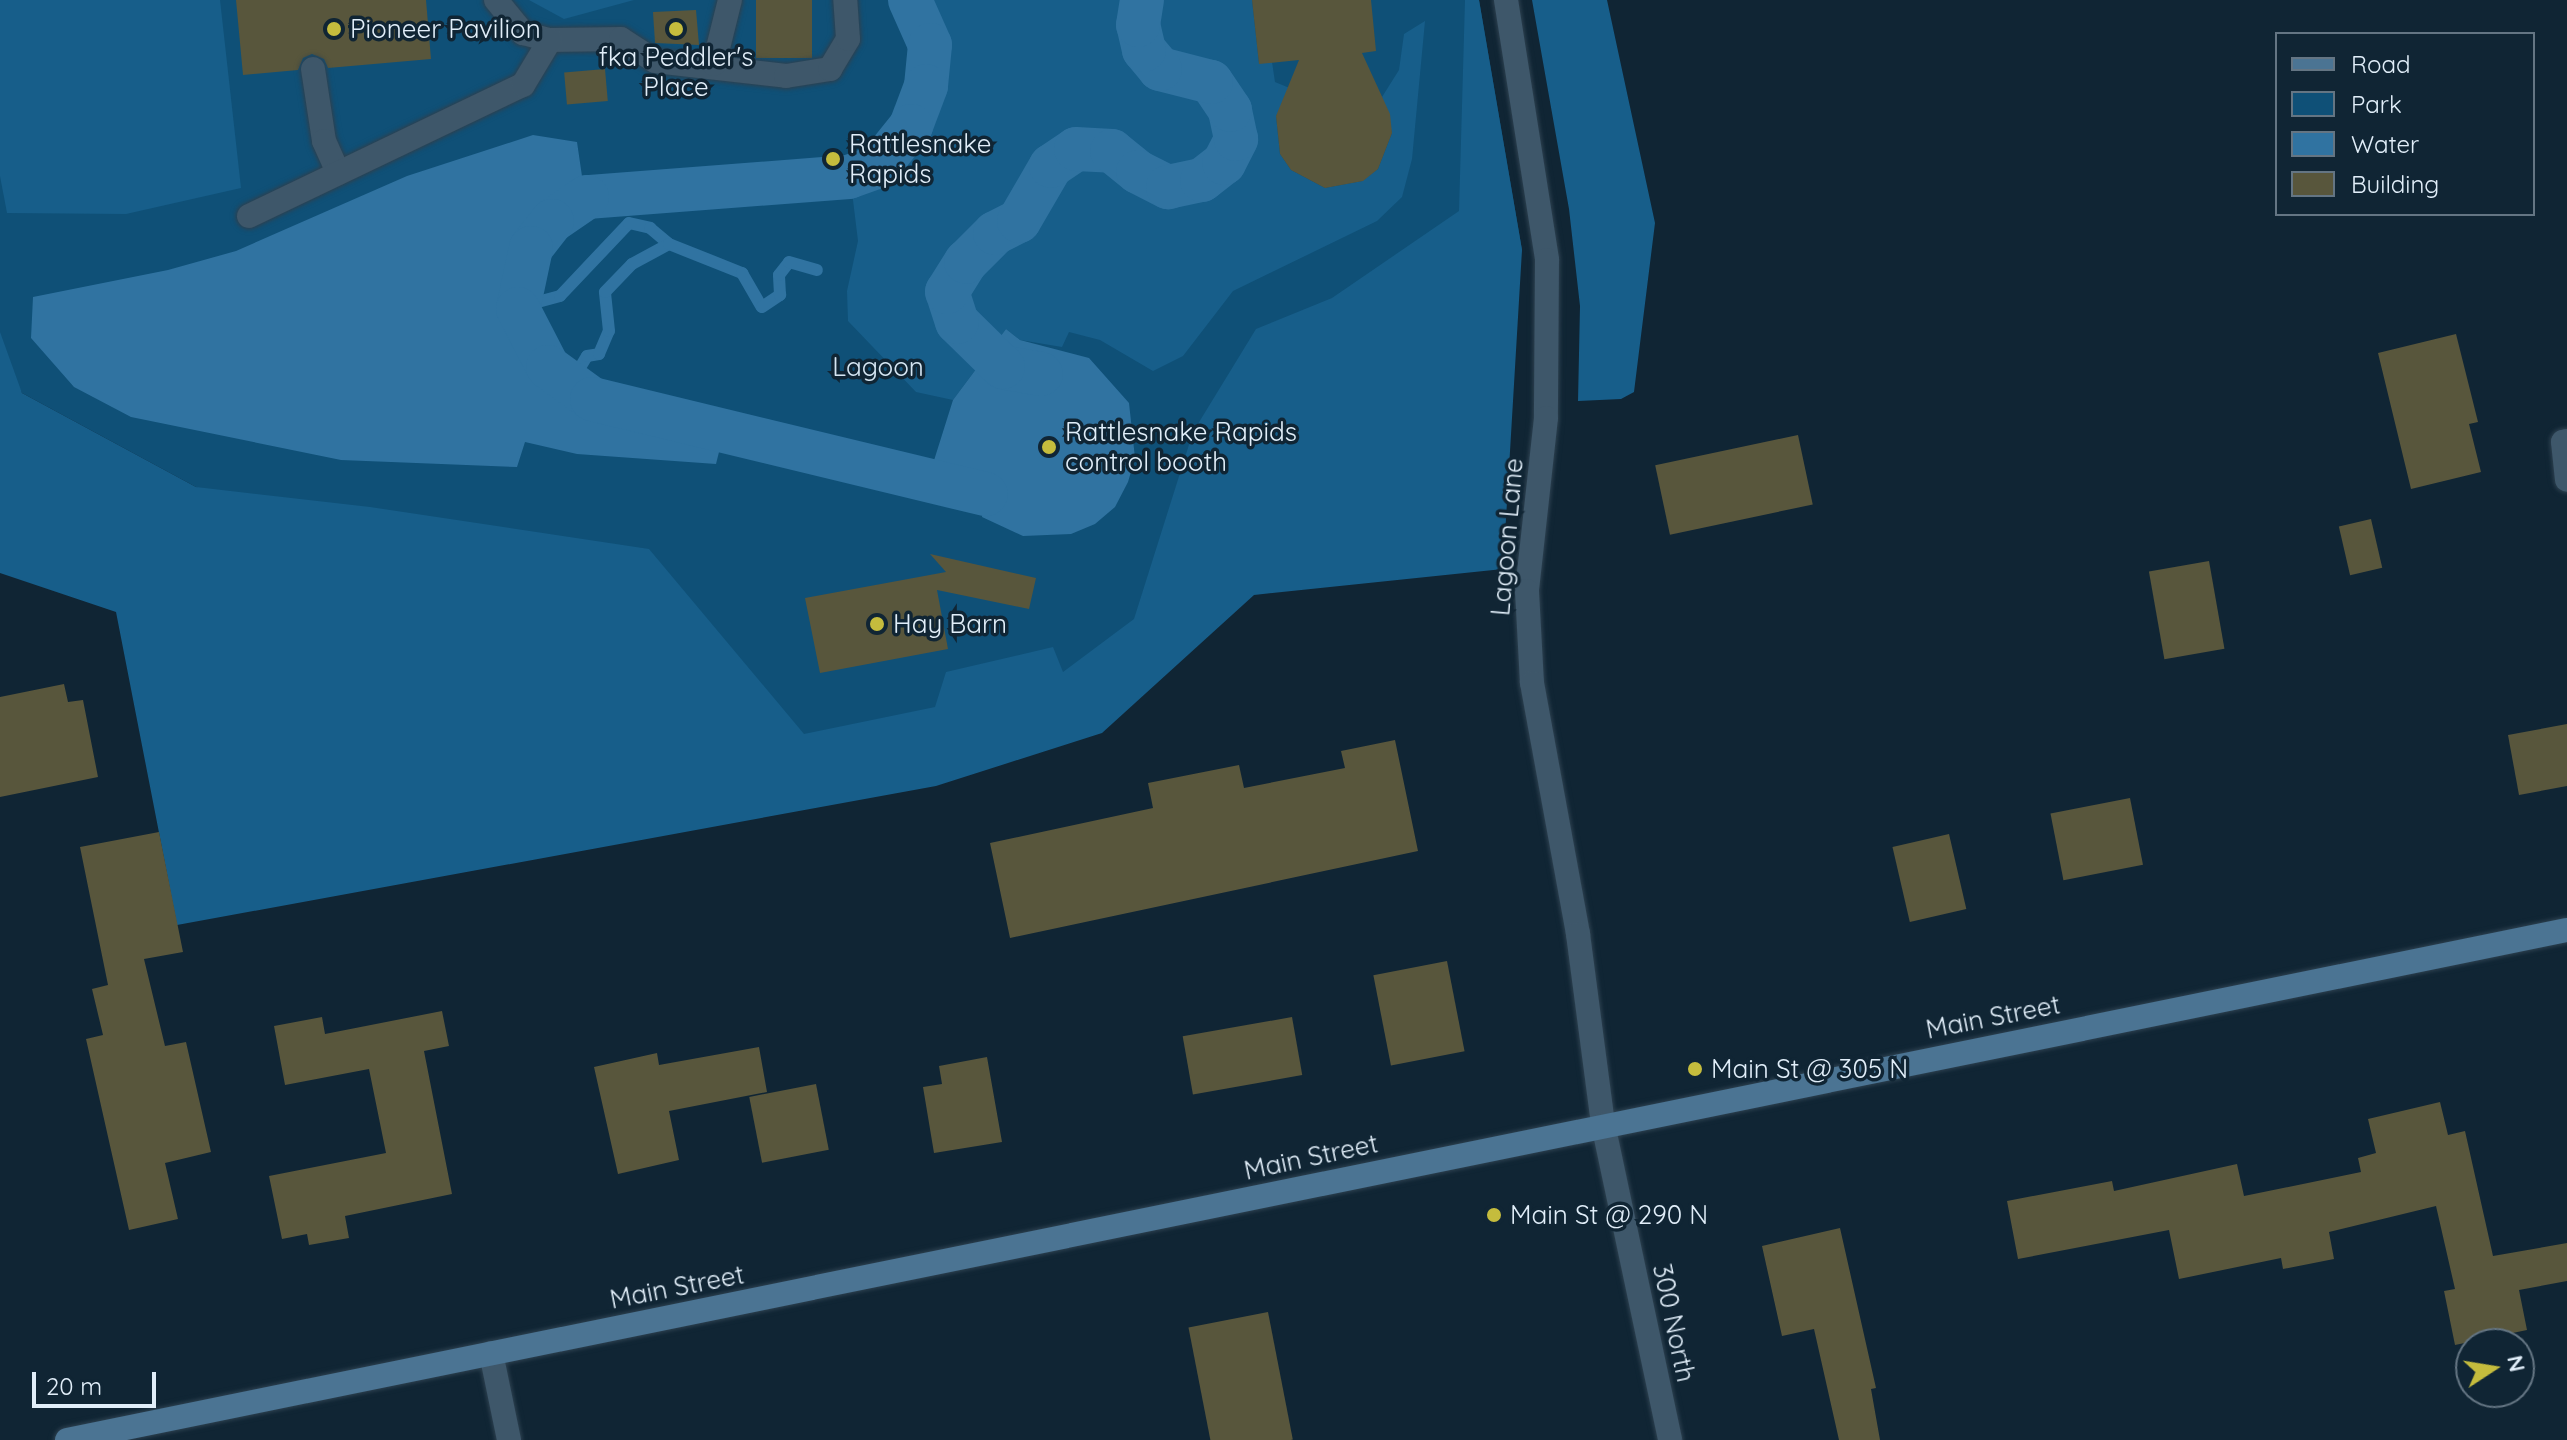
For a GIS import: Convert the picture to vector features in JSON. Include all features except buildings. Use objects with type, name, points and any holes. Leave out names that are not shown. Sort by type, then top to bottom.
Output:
[{"type":"main road","name":"Main Street","points":[[67,1440],[1603,1124],[2567,930]]},
{"type":"street","points":[[496,0],[523,33],[550,40],[621,39],[655,61],[714,64],[786,76],[830,69],[848,39],[845,0]]},
{"type":"street","points":[[714,64],[730,0]]},
{"type":"street","name":"Lagoon Lane","points":[[1506,0],[1547,260],[1546,418],[1530,544],[1528,645],[1578,934],[1603,1124]]},
{"type":"street","points":[[249,216],[523,85],[550,40]]},
{"type":"street","points":[[313,69],[324,141],[338,173]]},
{"type":"street","points":[[2567,441],[2563,442],[2567,480]]},
{"type":"street","name":"300 North","points":[[1603,1124],[1670,1440]]},
{"type":"street","points":[[491,1353],[509,1440]]},
{"type":"green space","name":"Lagoon","points":[[0,0],[1479,0],[1522,250],[1456,503],[1335,470],[1068,703],[788,757],[196,487],[22,393],[0,352]]},
{"type":"shaded area","points":[[0,0],[220,0],[241,188],[126,214],[7,213],[0,176]]},
{"type":"shaded area","points":[[529,0],[634,0],[564,19]]},
{"type":"shaded area","points":[[926,0],[1252,0],[1259,63],[1272,62],[1275,82],[1292,89],[1276,116],[1280,154],[1291,170],[1325,188],[1362,181],[1378,169],[1392,133],[1382,97],[1399,70],[1404,34],[1425,21],[1412,159],[1402,197],[1377,221],[1233,291],[1183,356],[1153,371],[1100,340],[1069,332],[1062,347],[1020,340],[1006,329],[953,400],[916,392],[848,321],[847,291],[858,241],[852,192],[886,180],[915,156],[932,129],[944,92],[944,49]]},
{"type":"shaded area","points":[[1465,0],[1479,0],[1522,250],[1503,569],[1254,595],[1102,733],[936,786],[177,925],[116,612],[0,573],[0,332],[22,393],[196,487],[370,507],[649,549],[804,734],[935,707],[946,672],[1053,647],[1063,672],[1134,619],[1193,432],[1256,329],[1332,298],[1459,211]]},
{"type":"shaded area","points":[[1532,0],[1607,0],[1655,223],[1634,392],[1621,399],[1578,401],[1580,306],[1569,209]]},
{"type":"water","points":[[533,135],[577,142],[583,183],[546,204],[520,237],[507,271],[504,311],[522,358],[554,393],[595,413],[721,444],[716,464],[577,454],[525,442],[517,467],[341,460],[131,417],[74,387],[31,338],[33,297],[168,270],[236,251],[407,176]]},
{"type":"water","points":[[1006,329],[1020,340],[1089,358],[1129,403],[1135,458],[1128,482],[1115,507],[1095,524],[1071,534],[1023,536],[982,517],[984,503],[925,489],[953,400]]},
{"type":"waterway","name":"Rattlesnake Rapids","points":[[910,0],[930,45],[926,86],[911,126],[879,166],[849,177],[587,197],[552,221],[531,248],[518,309],[548,367],[592,399],[986,494]]},
{"type":"waterway","name":"Rattlesnake Rapids","points":[[1041,374],[1003,367],[957,322],[947,292],[966,262],[995,233],[1019,221],[1051,166],[1076,149],[1112,151],[1138,172],[1168,187],[1202,180],[1224,163],[1236,139],[1230,110],[1211,82],[1160,69],[1144,50],[1138,25],[1142,0]]},
{"type":"waterway","points":[[504,311],[560,296],[629,223],[650,228],[669,244]]},
{"type":"waterway","points":[[578,371],[587,356],[599,354],[609,331],[605,292],[632,264],[669,244],[742,273],[762,307],[780,295],[779,275],[789,262],[817,270]]},
{"type":"place","name":"Pioneer Pavilion","points":[[334,29]]},
{"type":"place","name":"fka Peddler's Place","points":[[676,29]]},
{"type":"place","name":"Rattlesnake Rapids","points":[[833,159]]},
{"type":"place","name":"Rattlesnake Rapids control booth","points":[[1049,447]]},
{"type":"place","name":"Hay Barn","points":[[877,624]]},
{"type":"place","name":"Main St @ 305 N","points":[[1695,1069]]},
{"type":"place","name":"Main St @ 290 N","points":[[1494,1215]]}]
